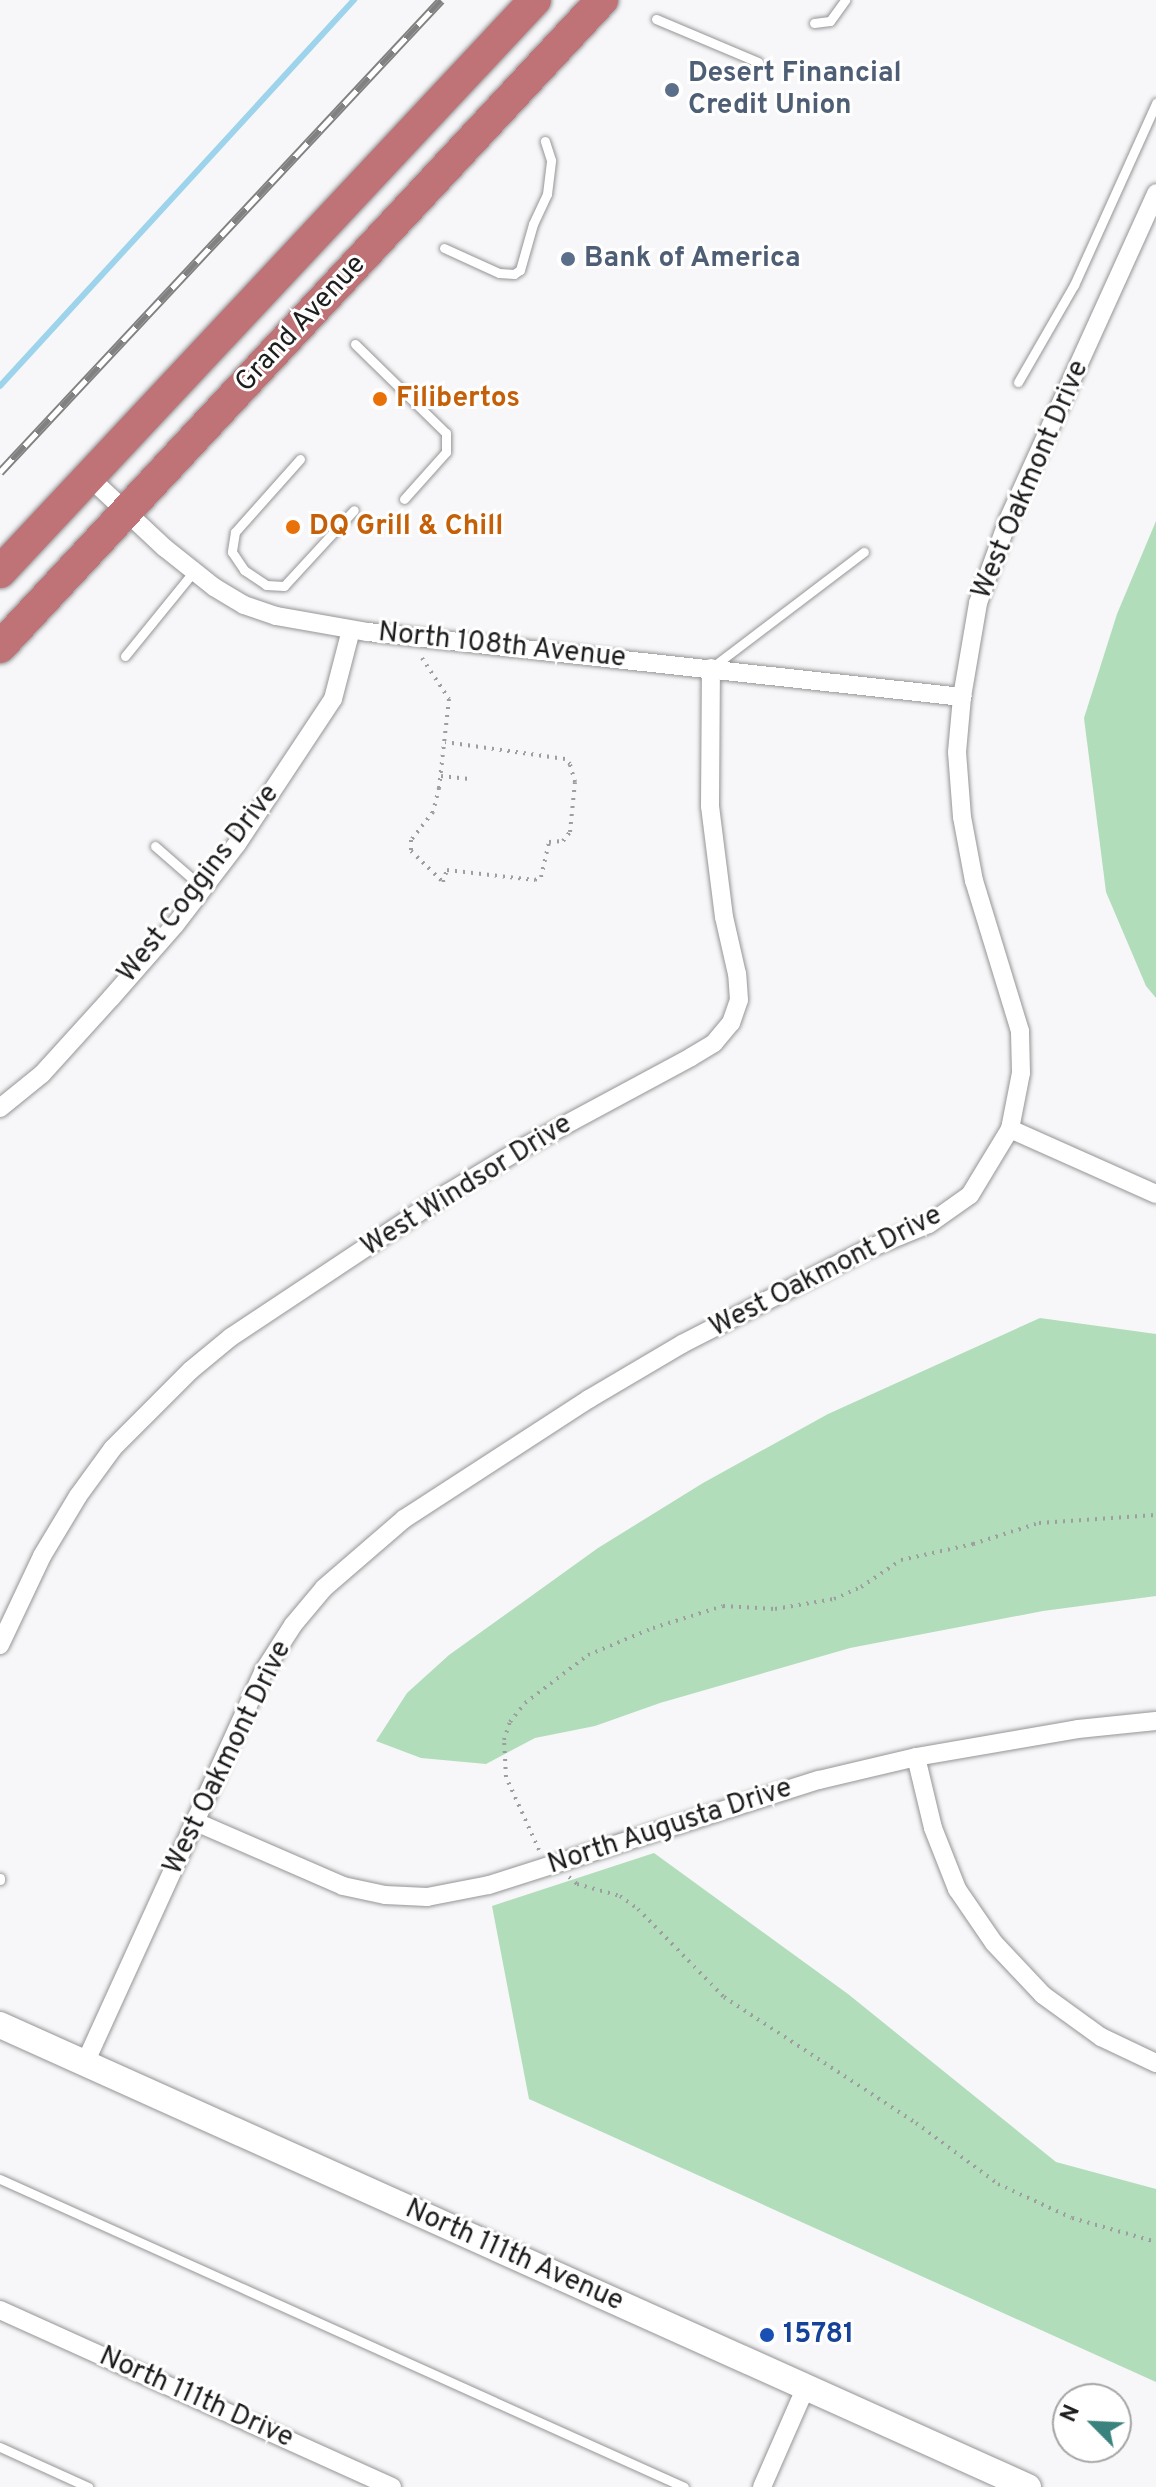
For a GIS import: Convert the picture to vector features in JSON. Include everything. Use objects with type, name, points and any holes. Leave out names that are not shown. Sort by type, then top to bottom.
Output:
[{"type":"highway","name":"Grand Avenue","points":[[0,572],[535,0]]},
{"type":"highway","name":"Grand Avenue","points":[[0,647],[602,0]]},
{"type":"street","name":"West Oakmont Drive","points":[[85,2063],[263,1672],[293,1625],[359,1555],[404,1519],[655,1360],[868,1249],[929,1224],[970,1195],[1010,1129],[1021,1073],[1020,1031],[974,881],[962,817],[957,752],[962,697],[978,603],[1008,520],[1156,193]]},
{"type":"street","name":"North 108th Avenue","points":[[89,477],[194,571],[244,605],[276,616],[351,630],[962,697]]},
{"type":"street","name":"West Coggins Drive","points":[[0,1108],[42,1074],[175,925],[251,824],[333,699],[351,630]]},
{"type":"street","name":"West Windsor Drive","points":[[0,1645],[42,1556],[78,1496],[113,1448],[191,1370],[231,1337],[448,1193],[526,1146],[691,1057],[714,1043],[731,1023],[739,1000],[737,974],[724,917],[710,806],[711,668]]},
{"type":"street","points":[[1010,1129],[1156,1194]]},
{"type":"street","name":"North Augusta Drive","points":[[196,1822],[343,1886],[385,1895],[427,1897],[489,1885],[819,1780],[916,1757],[1078,1729],[1156,1721]]},
{"type":"street","points":[[916,1757],[933,1828],[957,1889],[994,1943],[1043,1995],[1101,2037],[1156,2063]]},
{"type":"street","name":"North 111th Avenue","points":[[0,2025],[1028,2487]]},
{"type":"street","name":"North 111th Drive","points":[[0,2310],[392,2487]]},
{"type":"street","points":[[762,2487],[806,2387]]},
{"type":"lane","points":[[814,23],[830,21],[845,0]]},
{"type":"lane","points":[[656,19],[758,62]]},
{"type":"lane","points":[[1018,382],[1074,285],[1156,103]]},
{"type":"lane","points":[[444,248],[499,273],[514,274],[520,270],[533,224],[547,194],[551,160],[545,141]]},
{"type":"lane","points":[[355,344],[442,427],[449,439],[442,458],[404,499]]},
{"type":"lane","points":[[300,459],[235,532],[232,552],[244,570],[266,585],[284,586],[354,510]]},
{"type":"lane","points":[[711,668],[864,552]]},
{"type":"lane","points":[[125,656],[194,571]]},
{"type":"lane","points":[[155,846],[203,888]]},
{"type":"lane","points":[[0,2179],[684,2487]]},
{"type":"lane","points":[[0,2447],[88,2487]]},
{"type":"path","points":[[418,652],[449,699],[441,776],[433,812],[409,846],[443,882],[447,870],[535,880],[541,877],[549,842],[563,841],[570,832],[575,782],[570,764],[565,759],[445,742]]},
{"type":"path","points":[[441,776],[472,779]]},
{"type":"path","points":[[1156,1515],[1039,1523],[973,1544],[901,1560],[861,1587],[834,1599],[775,1609],[723,1606],[653,1628],[588,1655],[525,1703],[510,1722],[504,1740],[506,1777],[539,1852],[577,1884],[620,1896],[638,1909],[724,1997],[916,2123],[998,2184],[1072,2218],[1156,2242]]},
{"type":"green space","points":[[1156,521],[1156,998],[1146,986],[1106,892],[1084,718],[1117,614]]},
{"type":"green space","points":[[1040,1318],[1156,1334],[1156,1596],[1043,1611],[850,1648],[660,1703],[595,1726],[535,1738],[486,1764],[421,1758],[376,1741],[407,1693],[449,1655],[598,1548],[703,1483],[828,1414]]},
{"type":"green space","points":[[654,1853],[848,1994],[1056,2162],[1156,2189],[1156,2382],[529,2099],[492,1906]]},
{"type":"waterway","points":[[0,386],[354,0]]},
{"type":"railway","points":[[0,472],[441,0]]},
{"type":"place","name":"Desert Financial Credit Union","points":[[672,90]]},
{"type":"place","name":"Bank of America","points":[[568,259]]},
{"type":"place","name":"Filibertos","points":[[380,399]]},
{"type":"place","name":"DQ Grill & Chill","points":[[293,527]]},
{"type":"place","name":"15781","points":[[767,2335]]}]
